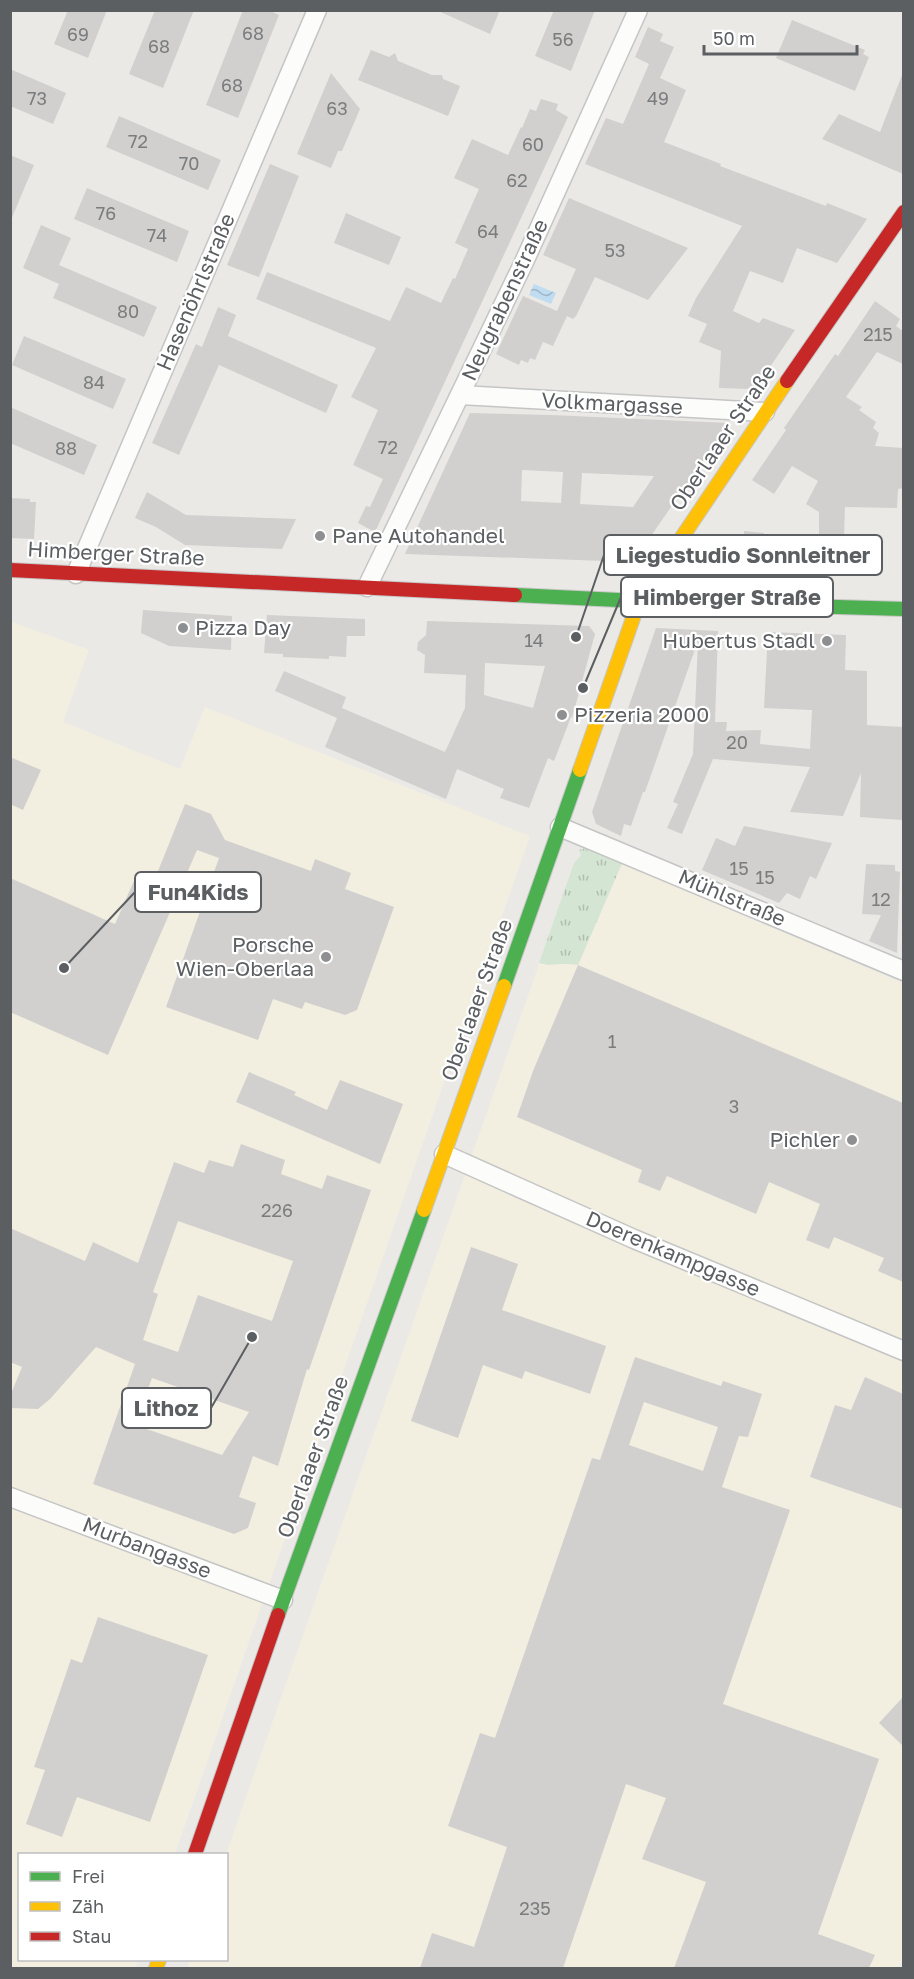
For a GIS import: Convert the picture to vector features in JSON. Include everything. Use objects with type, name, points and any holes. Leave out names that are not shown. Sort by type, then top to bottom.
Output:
[{"type":"main road","name":"Oberlaaer Straße","points":[[195,1853],[283,1600],[444,1154],[639,601],[765,412],[903,213]]},
{"type":"main road","name":"Himberger Straße","points":[[10,570],[639,601],[903,609]]},
{"type":"street","name":"Hasenöhrlstraße","points":[[76,574],[317,10]]},
{"type":"street","name":"Neugrabenstraße","points":[[367,587],[524,262],[638,10]]},
{"type":"street","name":"Volkmargasse","points":[[460,395],[765,412]]},
{"type":"street","name":"Mühlstraße","points":[[560,827],[903,971]]},
{"type":"street","name":"Doerenkampgasse","points":[[444,1154],[634,1239],[903,1351]]},
{"type":"street","name":"Murbangasse","points":[[10,1497],[283,1600]]},
{"type":"shaded area","points":[[10,621],[89,650],[63,722],[180,769],[205,707],[530,836],[175,1853],[18,1853],[18,1961],[138,1961],[135,1968],[11,1968]]},
{"type":"shaded area","points":[[622,864],[903,983],[904,1958],[898,1968],[187,1968],[190,1961],[228,1961],[226,1853],[544,950],[578,965]]},
{"type":"green space","points":[[591,848],[623,861],[578,965],[539,963],[574,863],[581,855],[579,850]]},
{"type":"water","points":[[534,284],[556,293],[551,304],[529,295]]},
{"type":"building","points":[[68,10],[107,10],[88,58],[54,44]]},
{"type":"building","points":[[155,10],[194,10],[163,88],[129,74]]},
{"type":"building","points":[[243,10],[269,10],[279,15],[238,118],[206,105]]},
{"type":"building","points":[[436,10],[500,10],[490,34]]},
{"type":"building","points":[[554,10],[595,10],[571,71],[535,56]]},
{"type":"building","points":[[792,20],[865,50],[863,54],[869,57],[855,91],[776,58]]},
{"type":"building","points":[[648,27],[663,34],[660,41],[674,47],[660,78],[686,90],[664,142],[721,164],[720,166],[867,219],[837,263],[797,248],[783,283],[750,271],[733,311],[759,323],[763,318],[795,330],[757,386],[750,389],[719,388],[721,351],[699,342],[707,324],[688,316],[696,298],[742,226],[585,164],[606,118],[623,124],[649,64],[635,57]]},
{"type":"building","points":[[371,50],[389,57],[395,53],[398,61],[432,75],[442,75],[443,79],[460,86],[448,116],[358,80]]},
{"type":"building","points":[[10,69],[66,93],[53,124],[10,106]]},
{"type":"building","points":[[331,73],[360,109],[342,151],[338,151],[331,168],[297,154]]},
{"type":"building","points":[[902,75],[903,174],[822,139],[839,114],[880,132]]},
{"type":"building","points":[[541,99],[558,104],[556,110],[568,117],[375,532],[358,523],[366,506],[370,507],[383,479],[353,465],[378,410],[351,397],[376,348],[256,299],[267,272],[390,321],[406,287],[441,303],[468,249],[455,243],[479,189],[454,178],[472,139],[508,155],[530,109],[536,111]]},
{"type":"building","points":[[119,116],[221,160],[208,190],[106,147]]},
{"type":"building","points":[[10,155],[34,165],[11,220],[10,220]]},
{"type":"building","points":[[270,164],[299,176],[259,277],[227,265]]},
{"type":"building","points":[[87,188],[189,231],[177,262],[74,219]]},
{"type":"building","points":[[569,198],[688,248],[648,300],[595,277],[576,316],[573,319],[567,316],[553,346],[543,342],[535,360],[530,358],[528,363],[521,360],[519,365],[496,354],[523,296],[557,311],[576,269],[543,255]]},
{"type":"building","points":[[346,213],[401,237],[389,265],[334,243]]},
{"type":"building","points":[[41,225],[71,238],[59,265],[157,307],[144,337],[53,298],[59,284],[23,268]]},
{"type":"building","points":[[875,301],[900,319],[896,326],[903,331],[903,364],[877,352],[846,397],[862,407],[859,410],[876,422],[873,428],[879,433],[875,446],[903,448],[903,488],[898,489],[897,508],[845,507],[844,539],[866,541],[865,570],[819,568],[819,512],[806,504],[818,481],[792,466],[774,494],[752,480],[786,430],[784,428],[835,354],[838,356]]},
{"type":"building","points":[[218,307],[236,315],[228,336],[338,385],[326,413],[219,365],[179,455],[152,443],[196,344],[202,347]]},
{"type":"building","points":[[24,336],[126,379],[113,409],[12,365]]},
{"type":"building","points":[[10,407],[97,445],[84,475],[10,443]]},
{"type":"building","points":[[470,413],[729,423],[633,562],[405,554]],"holes":[[[522,470],[563,472],[561,503],[521,501]],[[582,473],[654,476],[633,507],[580,504]]]},
{"type":"building","points":[[147,492],[186,515],[296,519],[282,549],[185,545],[156,527],[135,518]]},
{"type":"building","points":[[10,498],[30,499],[30,502],[36,502],[34,539],[10,538]]},
{"type":"building","points":[[744,531],[764,533],[761,567],[743,565]]},
{"type":"building","points":[[143,610],[232,616],[231,650],[169,646],[141,633]]},
{"type":"building","points":[[267,615],[365,619],[365,636],[347,636],[346,657],[329,656],[329,659],[283,657],[283,654],[264,653]]},
{"type":"building","points":[[427,621],[589,626],[595,634],[572,718],[554,761],[548,758],[529,808],[500,798],[504,789],[457,769],[446,799],[325,747],[337,718],[275,691],[284,671],[346,697],[342,708],[445,752],[465,708],[466,675],[424,673],[425,655],[417,650],[418,642],[426,635]],"holes":[[[485,663],[545,666],[533,708],[484,695]]]},
{"type":"building","points":[[656,628],[718,631],[715,722],[727,722],[726,731],[761,730],[760,744],[810,749],[812,710],[764,708],[768,632],[846,635],[845,670],[867,671],[867,725],[903,727],[902,820],[860,817],[861,773],[843,816],[790,812],[810,767],[713,759],[682,834],[667,828],[678,804],[673,802],[693,754],[698,641],[631,826],[624,824],[621,836],[596,824],[592,812]]},
{"type":"building","points":[[10,757],[41,770],[23,810],[10,804]]},
{"type":"building","points":[[185,804],[211,814],[225,840],[311,871],[315,859],[351,873],[345,889],[394,907],[357,1010],[345,1015],[305,1002],[302,1009],[273,999],[258,1040],[166,1007],[219,858],[197,850],[108,1055],[10,1012],[10,878],[115,924],[137,874],[154,881]]},
{"type":"building","points":[[744,826],[832,843],[816,879],[810,876],[800,899],[787,893],[779,903],[702,870],[716,838],[735,846]]},
{"type":"building","points":[[866,864],[895,865],[895,871],[900,872],[897,953],[869,941],[881,915],[862,914]]},
{"type":"building","points":[[578,965],[903,1103],[903,1282],[878,1271],[884,1258],[834,1237],[829,1249],[806,1240],[820,1204],[769,1182],[756,1214],[667,1176],[660,1191],[638,1182],[642,1170],[517,1117],[533,1071]]},
{"type":"building","points":[[249,1072],[296,1092],[294,1095],[327,1110],[340,1080],[403,1104],[380,1164],[236,1102]]},
{"type":"building","points":[[241,1144],[285,1160],[281,1174],[322,1189],[327,1175],[371,1190],[309,1370],[307,1369],[278,1466],[253,1456],[239,1497],[256,1503],[248,1528],[234,1534],[93,1484],[135,1364],[96,1347],[50,1399],[38,1409],[10,1408],[10,1396],[22,1367],[10,1362],[10,1228],[85,1261],[93,1242],[138,1263],[174,1162],[204,1173],[209,1160],[233,1167]],"holes":[[[178,1221],[293,1261],[272,1321],[198,1295],[178,1352],[143,1340],[158,1294],[153,1292]],[[152,1378],[249,1412],[222,1455],[135,1425]]]},
{"type":"building","points":[[471,1247],[518,1264],[502,1310],[606,1346],[590,1394],[525,1371],[522,1379],[483,1365],[458,1438],[411,1421]]},
{"type":"building","points":[[635,1357],[721,1386],[723,1381],[762,1394],[748,1437],[739,1436],[722,1487],[790,1510],[723,1704],[879,1759],[818,1934],[875,1955],[869,1968],[674,1968],[706,1882],[642,1859],[666,1798],[626,1784],[563,1968],[420,1968],[432,1933],[474,1947],[507,1847],[448,1826],[480,1733],[495,1738],[592,1458],[600,1460]],"holes":[[[644,1402],[718,1427],[703,1471],[629,1445]]]},
{"type":"building","points":[[865,1377],[903,1394],[903,1509],[810,1477],[835,1405],[851,1410]]},
{"type":"building","points":[[98,1617],[208,1655],[150,1822],[77,1797],[62,1837],[26,1824],[45,1770],[34,1767],[71,1659],[82,1663]]},
{"type":"building","points":[[903,1697],[903,1746],[879,1723]]},
{"type":"traffic: fast","points":[[515,595],[904,609]]},
{"type":"traffic: fast","points":[[504,986],[580,770]]},
{"type":"traffic: fast","points":[[278,1615],[424,1210]]},
{"type":"traffic: slow","points":[[580,770],[639,601],[787,381]]},
{"type":"traffic: slow","points":[[424,1210],[504,986]]},
{"type":"traffic: slow","points":[[156,1968],[159,1961]]},
{"type":"traffic: jam","points":[[787,381],[904,212]]},
{"type":"traffic: jam","points":[[10,570],[515,595]]},
{"type":"traffic: jam","points":[[195,1853],[278,1615]]},
{"type":"place","name":"Pane Autohandel","points":[[320,536]]},
{"type":"place","name":"Pizza Day","points":[[183,628]]},
{"type":"place","name":"Liegestudio Sonnleitner","points":[[576,637]]},
{"type":"place","name":"Hubertus Stadl","points":[[827,641]]},
{"type":"place","name":"Himberger Straße","points":[[583,688]]},
{"type":"place","name":"Pizzeria 2000","points":[[562,715]]},
{"type":"place","name":"Porsche Wien-Oberlaa","points":[[326,957]]},
{"type":"place","name":"Fun4Kids","points":[[64,968]]},
{"type":"place","name":"Pichler","points":[[852,1140]]},
{"type":"place","name":"Lithoz","points":[[252,1337]]}]
